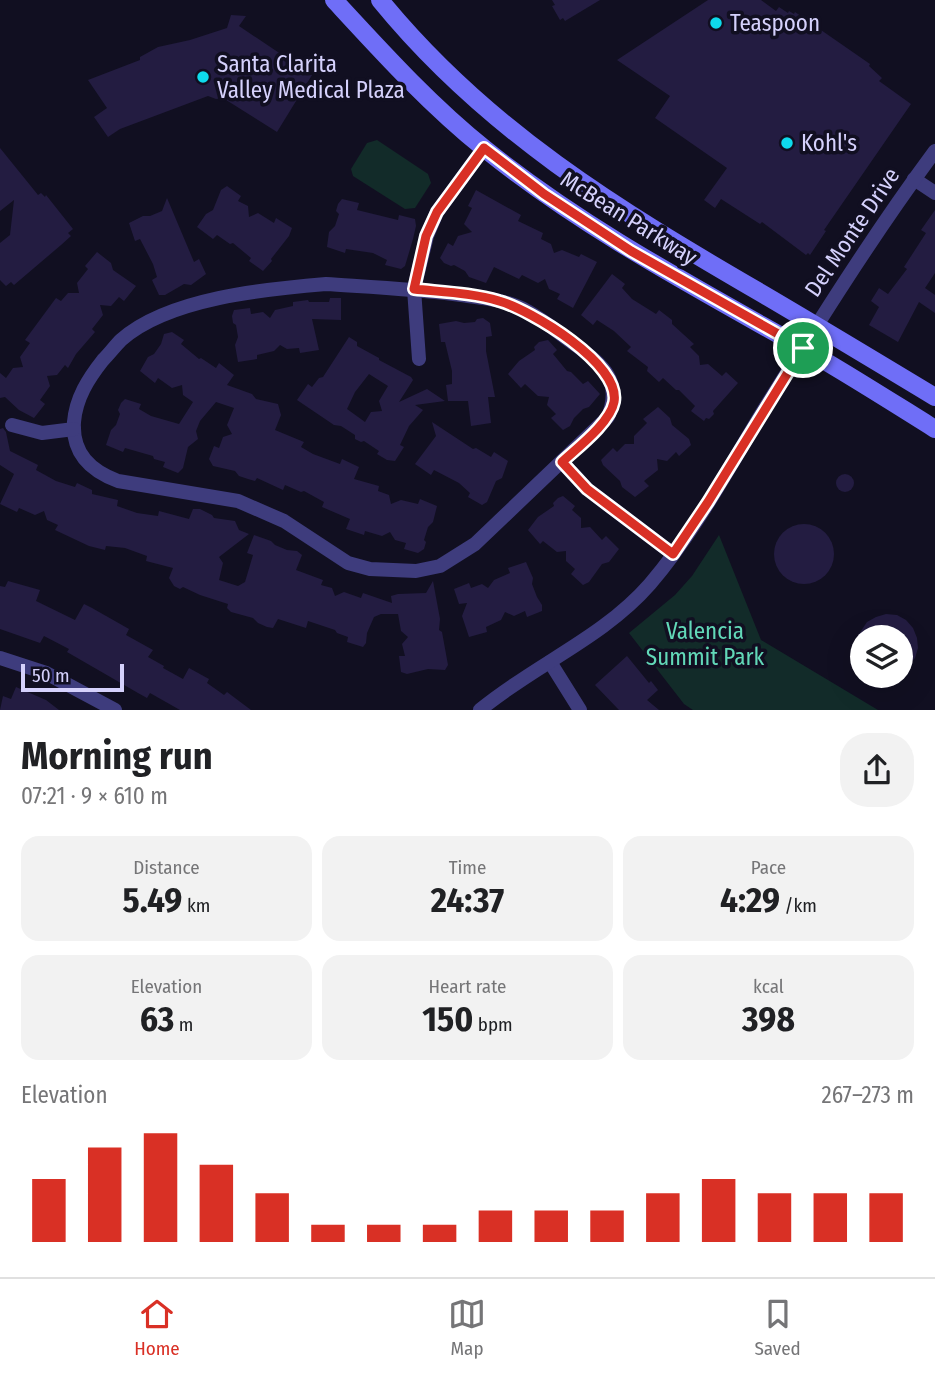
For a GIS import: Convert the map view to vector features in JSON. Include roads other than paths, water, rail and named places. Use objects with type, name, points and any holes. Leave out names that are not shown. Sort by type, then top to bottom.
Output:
[{"type":"main road","name":"McBean Parkway","points":[[334,0],[433,103],[484,148],[544,194],[631,251],[803,348],[935,429]]},
{"type":"main road","name":"McBean Parkway","points":[[380,0],[440,69],[463,90],[583,184],[660,235],[935,397]]},
{"type":"street","points":[[419,359],[414,289],[426,236],[437,212],[484,148]]},
{"type":"street","name":"Del Monte Drive","points":[[480,710],[498,695],[609,621],[648,586],[708,502],[816,326],[935,151]]},
{"type":"street","points":[[914,179],[935,193]]},
{"type":"street","points":[[326,284],[414,289],[496,300],[533,314],[601,366],[613,387],[614,401],[608,417],[475,544],[440,566],[416,571],[370,569],[348,563],[284,521],[237,500],[118,481],[99,474],[87,464],[76,447],[76,405],[98,366],[122,340],[157,318],[202,303],[266,289],[326,284]]},
{"type":"street","points":[[12,425],[42,433],[74,429]]},
{"type":"street","points":[[562,462],[587,489],[673,554]]},
{"type":"street","points":[[0,658],[46,673],[115,710]]},
{"type":"street","points":[[550,662],[580,710]]},
{"type":"place","name":"Teaspoon","points":[[716,23]]},
{"type":"place","name":"Santa Clarita Valley Medical Plaza","points":[[203,77]]},
{"type":"place","name":"Kohl's","points":[[787,143]]},
{"type":"park label","name":"Valencia Summit Park","points":[[705,644]]}]
